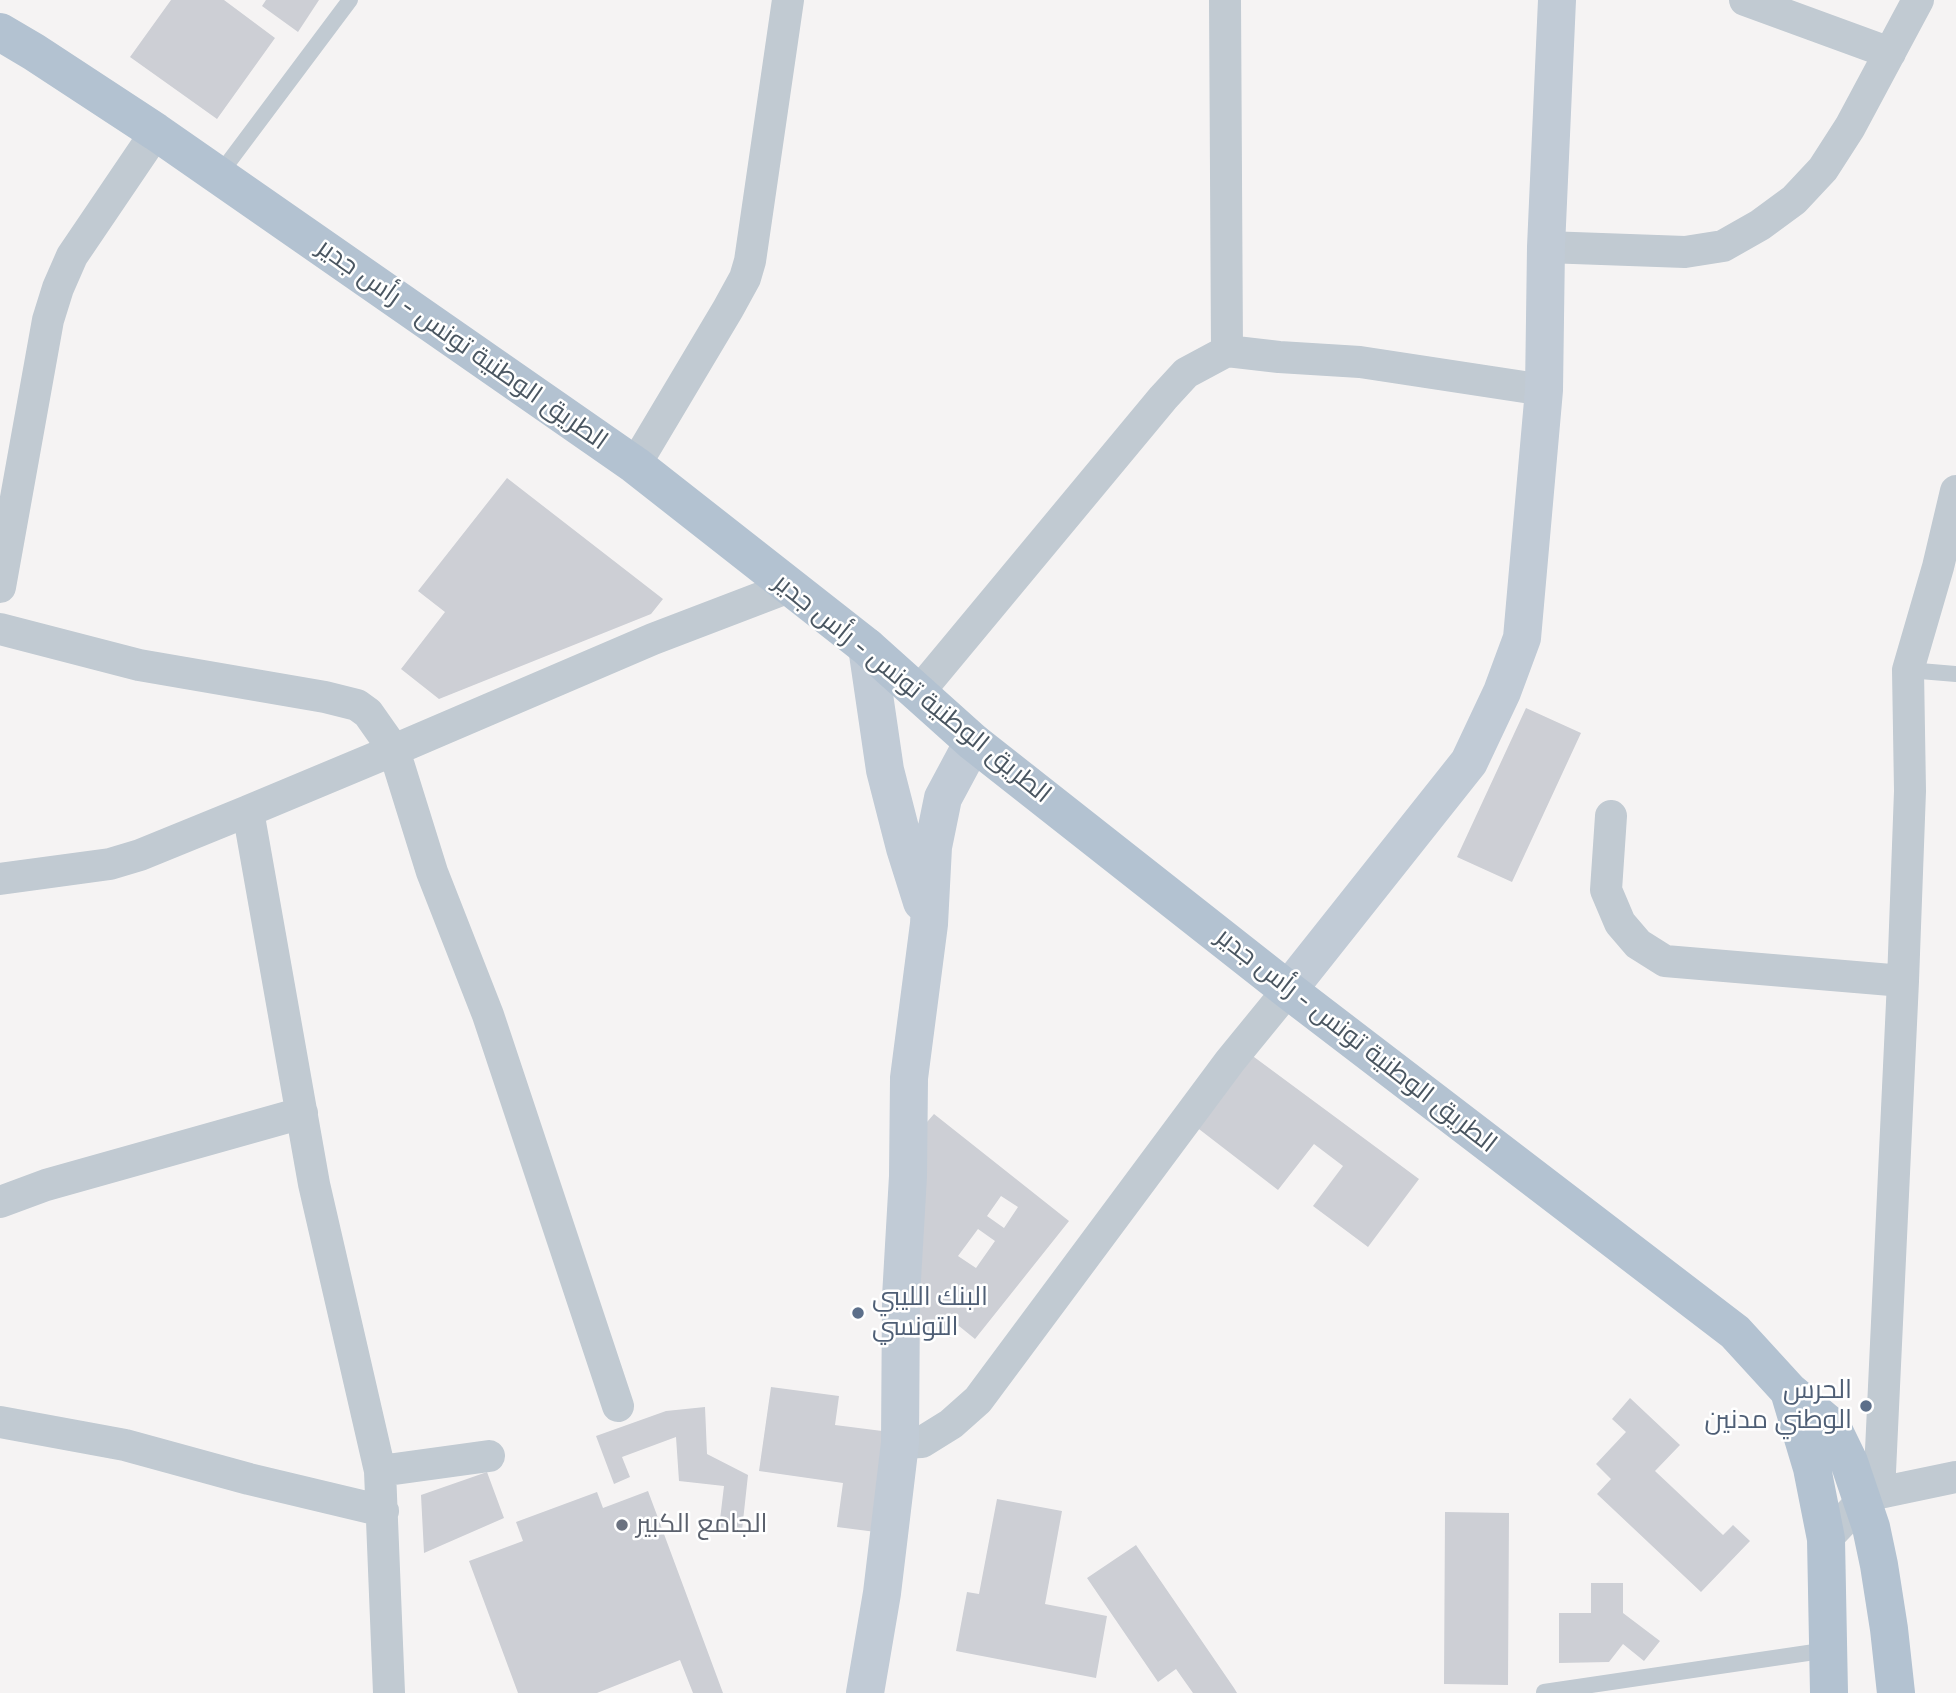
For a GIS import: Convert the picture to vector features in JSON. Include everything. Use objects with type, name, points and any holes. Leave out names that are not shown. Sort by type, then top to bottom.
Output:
[{"type":"main road","name":"الطريق الوطنية تونس - رأس جدير","points":[[0,32],[34,51],[219,175],[635,466],[867,647],[973,743],[1287,990],[1735,1332],[1789,1391],[1832,1427],[1849,1462],[1871,1497],[1896,1693]]},
{"type":"main road","name":"الطريق الوطنية تونس - رأس جدير","points":[[1789,1391],[1812,1468],[1826,1539],[1829,1693]]},
{"type":"street","points":[[635,466],[745,278],[750,261],[789,0]]},
{"type":"street","points":[[1225,0],[1227,351]]},
{"type":"street","points":[[900,1443],[922,1442],[951,1424],[978,1400],[1222,1072],[1469,762],[1502,692],[1522,638],[1544,390],[1546,247],[1557,0]]},
{"type":"street","points":[[1745,0],[1890,53]]},
{"type":"street","points":[[1546,247],[1685,252],[1723,246],[1760,225],[1794,200],[1824,169],[1850,127],[1918,0]]},
{"type":"street","points":[[0,587],[48,320],[58,288],[72,256],[156,132]]},
{"type":"street","points":[[918,693],[1163,398],[1186,373],[1227,351],[1360,362],[1544,390]]},
{"type":"street","points":[[1871,1497],[1903,981],[1910,791],[1908,670],[1947,572],[1956,491]]},
{"type":"street","points":[[0,879],[83,869],[140,855],[653,639],[789,587]]},
{"type":"street","points":[[0,629],[139,665],[325,697],[357,705],[368,713],[394,750],[432,872],[488,1015],[618,1406]]},
{"type":"street","points":[[867,647],[885,771],[929,925]]},
{"type":"street","points":[[865,1693],[882,1593],[900,1443],[901,1297],[908,1177],[909,1078],[929,925],[933,847],[943,798],[973,743]]},
{"type":"street","points":[[248,811],[314,1184],[380,1471],[389,1693]]},
{"type":"street","points":[[1611,816],[1606,890],[1620,923],[1638,944],[1665,961],[1903,981]]},
{"type":"street","points":[[0,1202],[46,1185],[302,1113]]},
{"type":"street","points":[[0,1422],[125,1445],[249,1479],[383,1511]]},
{"type":"street","points":[[380,1471],[489,1456]]},
{"type":"street","points":[[1826,1539],[1871,1497],[1956,1477]]},
{"type":"lane","points":[[219,175],[350,0]]},
{"type":"lane","points":[[1908,670],[1956,674]]},
{"type":"lane","points":[[1544,1692],[1828,1650]]},
{"type":"building","points":[[171,0],[224,0],[275,38],[217,119],[130,57]]},
{"type":"building","points":[[266,0],[319,0],[298,32],[262,6]]},
{"type":"building","points":[[507,478],[663,599],[651,614],[439,699],[401,669],[445,612],[418,591]]},
{"type":"building","points":[[1526,708],[1581,733],[1512,882],[1457,857]]},
{"type":"building","points":[[1250,1054],[1419,1179],[1368,1247],[1313,1206],[1343,1166],[1314,1144],[1278,1190],[1195,1126]]},
{"type":"building","points":[[934,1114],[1069,1221],[975,1339],[959,1326],[950,1338],[942,1331],[934,1340],[912,1323],[913,1309],[922,1297],[911,1287],[927,1122]],"holes":[[[1001,1196],[1018,1207],[1004,1228],[987,1216]],[[978,1229],[995,1241],[976,1268],[958,1256]]]},
{"type":"building","points":[[771,1387],[839,1396],[835,1425],[890,1432],[876,1532],[837,1527],[843,1483],[759,1471]]},
{"type":"building","points":[[1630,1398],[1680,1445],[1655,1471],[1723,1535],[1733,1525],[1750,1541],[1701,1592],[1597,1494],[1611,1479],[1596,1464],[1626,1432],[1612,1419]]},
{"type":"building","points":[[705,1407],[707,1454],[748,1475],[742,1530],[719,1528],[724,1486],[679,1481],[676,1437],[622,1457],[630,1477],[614,1484],[596,1436],[666,1411]]},
{"type":"building","points":[[487,1472],[504,1518],[424,1553],[421,1495]]},
{"type":"building","points":[[648,1491],[723,1693],[693,1693],[680,1660],[597,1693],[518,1693],[469,1561],[523,1541],[516,1522],[597,1492],[603,1508]]},
{"type":"building","points":[[997,1499],[1062,1511],[1045,1604],[1107,1616],[1096,1678],[956,1651],[967,1592],[979,1594]]},
{"type":"building","points":[[1445,1512],[1509,1513],[1508,1685],[1444,1684]]},
{"type":"building","points":[[1136,1545],[1237,1693],[1193,1693],[1176,1669],[1158,1682],[1087,1578]]},
{"type":"building","points":[[1591,1583],[1623,1583],[1623,1613],[1660,1641],[1644,1661],[1623,1644],[1609,1662],[1559,1663],[1559,1613],[1591,1613]]},
{"type":"place","name":"البنك الليبي التونسي","points":[[858,1313]]},
{"type":"place","name":"الحرس الوطني مدنين","points":[[1866,1406]]},
{"type":"place","name":"الجامع الكبير","points":[[622,1525]]}]
